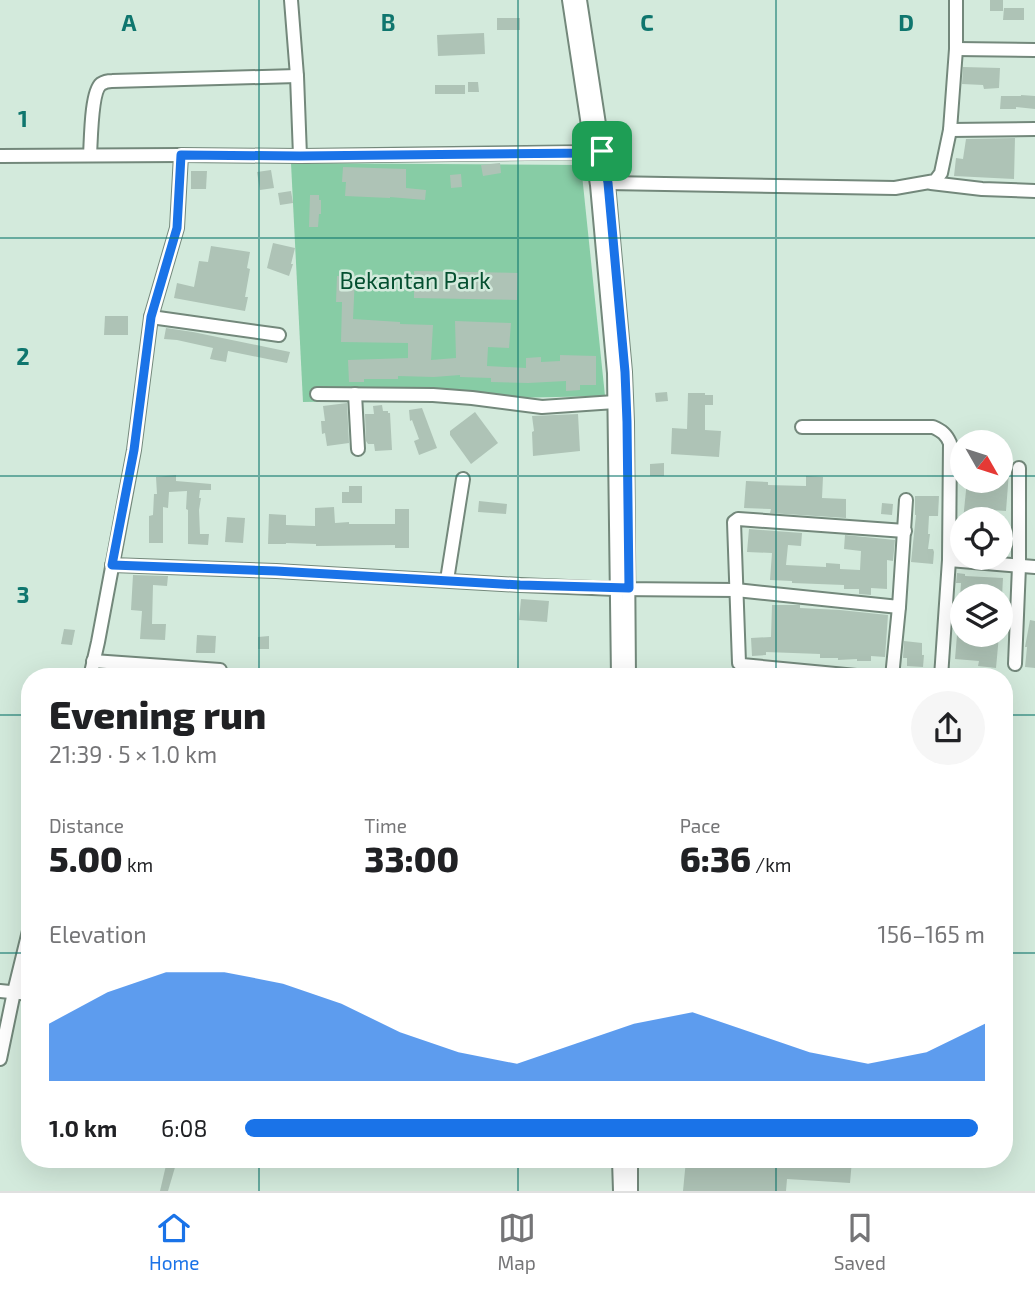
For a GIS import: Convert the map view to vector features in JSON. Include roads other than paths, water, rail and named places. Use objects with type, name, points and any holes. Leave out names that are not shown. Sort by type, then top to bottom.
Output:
[{"type":"street","points":[[291,0],[300,156]]},
{"type":"street","points":[[569,0],[596,154],[608,183],[617,349],[615,402],[618,558],[623,588],[628,668]]},
{"type":"street","points":[[580,0],[597,185],[627,422],[619,668]]},
{"type":"street","points":[[931,183],[941,173],[950,130],[956,49],[956,0]]},
{"type":"street","points":[[956,49],[1035,50]]},
{"type":"street","points":[[90,155],[95,97],[103,83],[297,76]]},
{"type":"street","points":[[950,130],[1035,129]]},
{"type":"street","points":[[0,156],[596,154]]},
{"type":"street","points":[[92,668],[134,450],[151,317],[177,228],[181,155]]},
{"type":"street","points":[[608,183],[895,188],[931,183],[1035,191]]},
{"type":"street","points":[[151,317],[279,335]]},
{"type":"street","points":[[317,394],[433,395],[542,407],[615,402]]},
{"type":"street","points":[[355,394],[358,449]]},
{"type":"street","points":[[802,427],[933,427],[947,436],[950,443],[949,560],[942,668]]},
{"type":"street","points":[[1015,664],[1019,468]]},
{"type":"street","points":[[447,580],[463,479]]},
{"type":"street","points":[[893,668],[906,500]]},
{"type":"street","points":[[738,668],[734,522],[737,519],[905,531]]},
{"type":"street","points":[[949,560],[1035,567]]},
{"type":"street","points":[[112,565],[520,585],[736,590],[899,607]]},
{"type":"street","points":[[93,661],[192,668]]},
{"type":"street","points":[[738,662],[742,665],[773,668]]},
{"type":"street","points":[[0,1059],[21,964]]},
{"type":"street","points":[[0,991],[21,993]]},
{"type":"street","points":[[619,1168],[620,1191]]},
{"type":"street","points":[[631,1168],[631,1191]]},
{"type":"park label","name":"Bekantan Park","points":[[415,281]]}]
